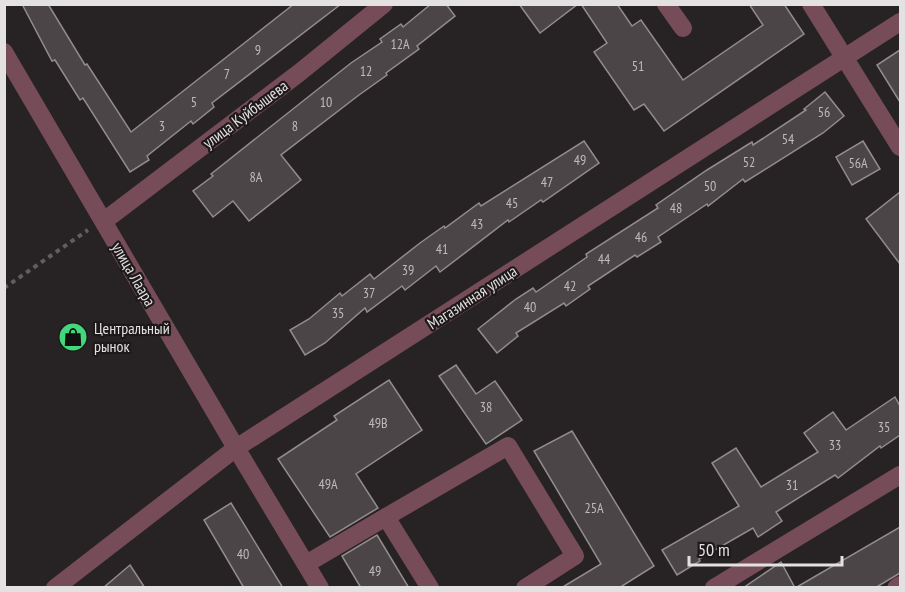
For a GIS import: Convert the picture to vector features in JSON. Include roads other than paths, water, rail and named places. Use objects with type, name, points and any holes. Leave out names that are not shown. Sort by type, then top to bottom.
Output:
[{"type":"street","name":"улица Куйбышева","points":[[104,221],[299,73],[384,4]]},
{"type":"street","points":[[666,4],[683,28]]},
{"type":"street","points":[[811,4],[900,147]]},
{"type":"street","name":"Магазинная улица","points":[[55,588],[236,448],[900,22]]},
{"type":"street","name":"улица Лаара","points":[[4,52],[320,588]]},
{"type":"street","points":[[306,564],[508,446],[575,556],[525,588]]},
{"type":"street","points":[[714,588],[900,475]]},
{"type":"street","points":[[386,517],[430,588]]},
{"type":"street","points":[[897,588],[900,585]]},
{"type":"place","name":"Центральный рынок","points":[[73,337]]}]
